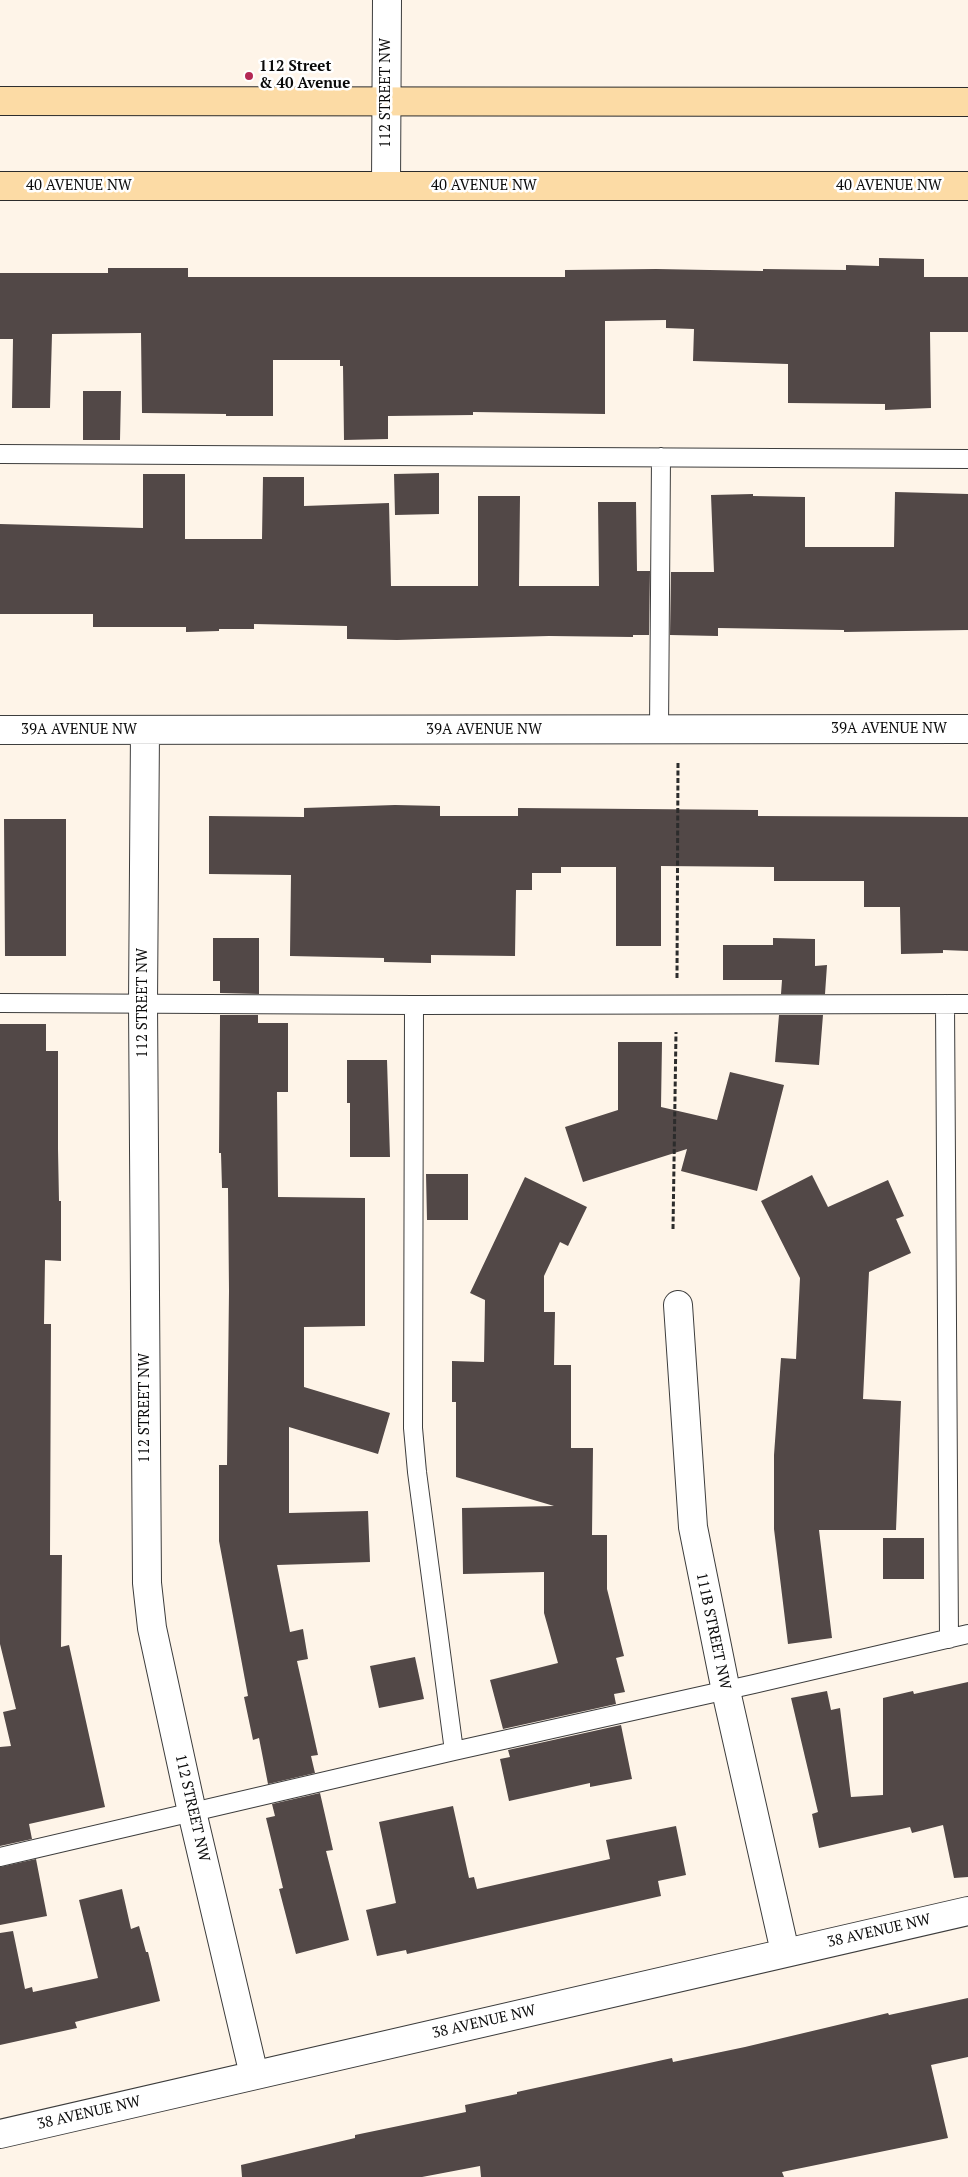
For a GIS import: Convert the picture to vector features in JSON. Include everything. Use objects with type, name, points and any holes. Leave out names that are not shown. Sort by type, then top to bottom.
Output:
[{"type":"street","name":"112 STREET NW","points":[[386,186],[387,0]]},
{"type":"street","points":[[0,101],[968,102]]},
{"type":"street","name":"40 AVENUE NW","points":[[0,186],[968,186]]},
{"type":"street","name":"39A AVENUE NW","points":[[0,730],[968,729]]},
{"type":"street","name":"112 STREET NW","points":[[145,730],[143,1003],[147,1583],[152,1628],[192,1812],[254,2075]]},
{"type":"street","name":"111B STREET NW","points":[[678,1305],[693,1527],[726,1691],[785,1952]]},
{"type":"street","name":"38 AVENUE NW","points":[[0,2134],[968,1911]]},
{"type":"lane","points":[[0,454],[968,459]]},
{"type":"lane","points":[[659,730],[661,457]]},
{"type":"lane","points":[[0,1003],[414,1005],[968,1004]]},
{"type":"lane","points":[[945,1004],[949,1639]]},
{"type":"lane","points":[[414,1005],[413,1428],[417,1472],[454,1751]]},
{"type":"lane","points":[[0,1857],[968,1634]]},
{"type":"building","points":[[879,258],[924,259],[924,277],[968,277],[968,332],[930,332],[931,408],[885,410],[885,404],[788,403],[788,364],[693,361],[694,329],[666,328],[666,320],[605,321],[605,414],[473,412],[473,415],[388,416],[388,439],[344,440],[343,366],[340,366],[340,360],[273,360],[273,416],[142,413],[141,333],[52,334],[50,408],[12,408],[13,339],[0,339],[0,273],[108,273],[108,268],[188,268],[188,277],[565,277],[565,270],[846,270],[846,265],[879,266]]},
{"type":"building","points":[[83,391],[121,391],[120,440],[83,440]]},
{"type":"building","points":[[439,473],[439,514],[395,515],[394,474]]},
{"type":"building","points":[[143,474],[185,474],[185,539],[262,539],[263,477],[304,477],[304,506],[389,503],[391,586],[478,586],[478,496],[520,496],[519,586],[599,586],[598,502],[636,502],[637,571],[650,571],[649,635],[633,635],[633,637],[549,636],[397,640],[347,639],[347,626],[254,624],[254,629],[219,629],[219,631],[186,632],[186,627],[93,627],[93,614],[0,614],[0,524],[143,528]]},
{"type":"building","points":[[895,492],[968,494],[968,630],[844,632],[844,630],[718,628],[718,636],[670,635],[671,572],[714,572],[711,495],[753,494],[753,496],[805,497],[805,547],[894,547]]},
{"type":"building","points":[[395,805],[440,806],[440,816],[518,816],[518,808],[758,810],[758,816],[968,817],[968,951],[943,950],[943,953],[901,954],[900,907],[864,907],[864,881],[774,881],[774,867],[661,866],[661,946],[616,946],[616,867],[561,867],[561,873],[532,873],[532,890],[516,890],[515,956],[431,955],[431,963],[384,962],[384,958],[290,956],[291,875],[209,874],[209,816],[304,817],[304,808]]},
{"type":"building","points":[[4,819],[66,819],[66,956],[5,956]]},
{"type":"building","points":[[213,938],[259,938],[259,994],[220,993],[220,981],[213,981]]},
{"type":"building","points":[[773,938],[815,939],[815,966],[827,965],[825,994],[781,994],[782,980],[723,980],[723,945],[773,945]]},
{"type":"building","points":[[220,1015],[258,1015],[258,1023],[288,1023],[288,1092],[277,1092],[278,1197],[365,1198],[365,1326],[304,1327],[304,1387],[390,1413],[378,1454],[289,1427],[289,1513],[368,1511],[370,1562],[277,1565],[290,1632],[303,1629],[308,1659],[297,1661],[318,1755],[311,1756],[315,1773],[268,1784],[259,1738],[253,1740],[244,1697],[248,1696],[219,1541],[219,1465],[227,1465],[229,1291],[228,1188],[222,1188],[221,1153],[219,1153]]},
{"type":"building","points":[[779,1015],[823,1015],[819,1065],[775,1062]]},
{"type":"building","points":[[0,1024],[46,1024],[46,1051],[58,1051],[61,1261],[45,1260],[44,1324],[51,1324],[50,1555],[62,1555],[61,1647],[69,1645],[105,1807],[29,1824],[32,1839],[0,1846],[0,1747],[11,1746],[3,1712],[16,1709],[0,1644]]},
{"type":"building","points":[[618,1042],[662,1042],[661,1107],[717,1120],[730,1072],[784,1085],[757,1191],[681,1171],[687,1149],[583,1182],[565,1127],[618,1110]]},
{"type":"building","points":[[347,1060],[387,1060],[390,1157],[350,1157],[350,1103],[347,1103]]},
{"type":"building","points":[[426,1174],[468,1174],[468,1220],[427,1220]]},
{"type":"building","points":[[812,1175],[828,1207],[888,1180],[904,1216],[896,1219],[911,1253],[869,1272],[863,1399],[901,1401],[896,1530],[819,1530],[832,1638],[788,1644],[774,1529],[774,1455],[781,1358],[796,1359],[800,1278],[761,1201]]},
{"type":"building","points":[[525,1177],[587,1207],[568,1246],[560,1242],[544,1276],[544,1312],[555,1312],[554,1365],[571,1365],[571,1448],[593,1448],[592,1535],[607,1535],[607,1589],[624,1656],[616,1658],[625,1692],[614,1694],[616,1704],[503,1729],[490,1680],[558,1663],[544,1613],[544,1572],[463,1574],[462,1508],[554,1506],[456,1477],[456,1402],[452,1402],[452,1361],[484,1362],[485,1300],[470,1293]]},
{"type":"building","points":[[883,1538],[924,1538],[924,1579],[883,1579]]},
{"type":"building","points":[[415,1657],[424,1699],[379,1708],[370,1666]]},
{"type":"building","points":[[968,1682],[968,1877],[954,1878],[943,1825],[912,1833],[910,1827],[819,1848],[812,1814],[818,1812],[791,1698],[827,1691],[831,1710],[840,1708],[851,1797],[883,1795],[883,1698],[913,1691],[914,1694]]},
{"type":"building","points":[[621,1725],[632,1779],[590,1787],[590,1783],[509,1801],[500,1759],[510,1757],[508,1750]]},
{"type":"building","points":[[320,1793],[333,1850],[326,1851],[349,1940],[296,1954],[279,1889],[283,1888],[266,1818],[275,1816],[272,1804]]},
{"type":"building","points":[[453,1806],[469,1878],[474,1877],[477,1889],[610,1859],[606,1840],[676,1826],[686,1875],[658,1881],[661,1896],[407,1954],[406,1950],[377,1956],[366,1910],[396,1903],[379,1822]]},
{"type":"building","points":[[36,1859],[47,1916],[0,1925],[0,1867]]},
{"type":"building","points":[[122,1889],[131,1929],[139,1926],[146,1952],[148,1952],[160,2001],[75,2022],[77,2028],[0,2045],[0,1933],[13,1931],[25,1989],[32,1987],[33,1992],[98,1978],[79,1900]]},
{"type":"building","points":[[968,1998],[968,2057],[931,2065],[948,2138],[782,2172],[784,2177],[481,2177],[480,2166],[422,2177],[242,2177],[241,2165],[355,2138],[355,2135],[466,2112],[465,2105],[517,2094],[517,2092],[672,2058],[673,2062],[745,2047],[888,2013],[889,2015]]},
{"type":"place","name":"112 Street & 40 Avenue","points":[[249,76]]}]
